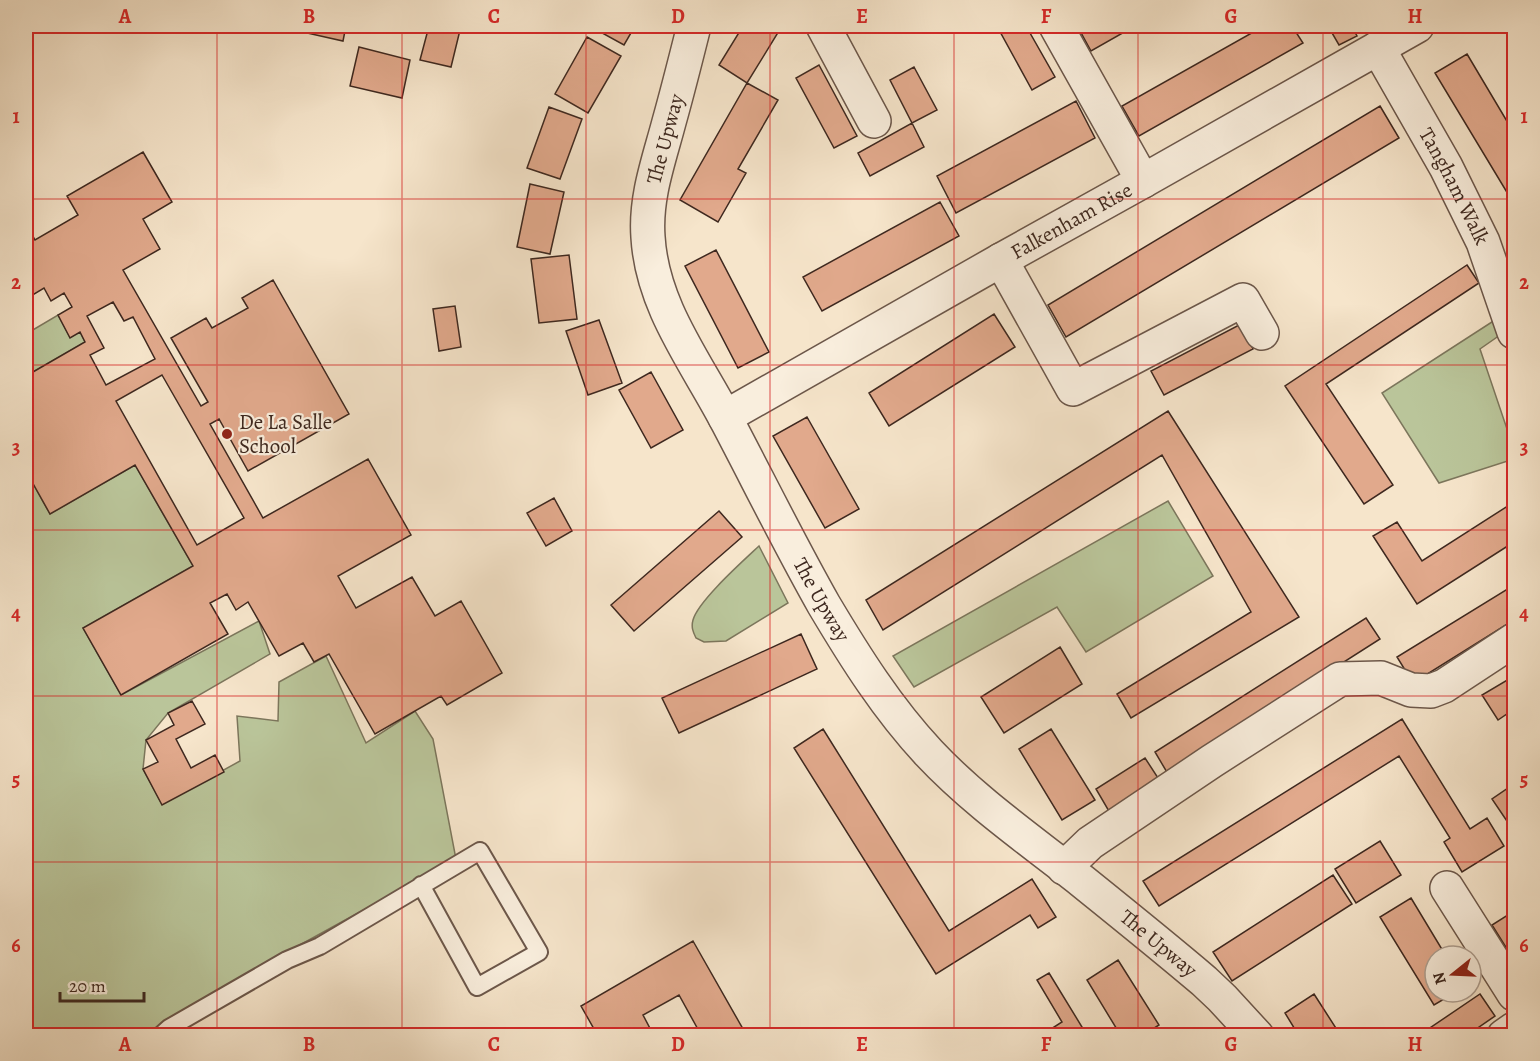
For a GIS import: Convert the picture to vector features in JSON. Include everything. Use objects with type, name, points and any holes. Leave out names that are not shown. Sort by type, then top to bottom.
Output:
[{"type":"street","name":"The Upway","points":[[694,26],[653,178],[648,207],[651,261],[658,290],[674,328],[725,417],[801,564],[848,646],[877,690],[929,753],[963,786],[1204,981],[1257,1035]]},
{"type":"street","points":[[823,26],[874,120]]},
{"type":"street","points":[[1056,26],[1143,181]]},
{"type":"street","name":"Falkenham Rise","points":[[725,417],[1417,26]]},
{"type":"street","name":"Tangham Walk","points":[[1378,48],[1446,167],[1483,242],[1515,332]]},
{"type":"street","points":[[1001,260],[1073,390],[1243,300],[1262,333]]},
{"type":"street","points":[[1064,868],[1090,843],[1340,679],[1381,678],[1412,690],[1431,691],[1444,686],[1515,640]]},
{"type":"street","points":[[1447,888],[1515,994]]},
{"type":"street","points":[[1504,1035],[1515,1029]]},
{"type":"lane","points":[[160,1035],[277,966],[320,946],[421,885],[480,851],[539,952],[477,987],[421,885]]},
{"type":"green space","points":[[58,315],[70,337],[80,332],[85,342],[26,376],[26,334]]},
{"type":"green space","points":[[1495,320],[1500,335],[1480,349],[1508,432],[1514,429],[1514,459],[1439,483],[1382,393]]},
{"type":"green space","points":[[135,465],[193,566],[83,628],[121,695],[259,621],[270,654],[168,713],[146,740],[143,769],[162,804],[240,761],[237,716],[278,721],[279,682],[326,656],[366,743],[415,711],[433,739],[456,859],[289,951],[154,1031],[151,1035],[26,1035],[26,471],[50,514]]},
{"type":"green space","points":[[1168,501],[1213,576],[1086,652],[1057,607],[914,687],[893,656]]},
{"type":"green space","points":[[759,546],[788,603],[726,641],[704,642],[696,638],[693,632],[693,620],[703,603]]},
{"type":"building","points":[[309,26],[346,26],[343,41],[307,33]]},
{"type":"building","points":[[429,26],[461,26],[451,67],[420,60]]},
{"type":"building","points":[[594,26],[635,26],[624,45],[593,28]]},
{"type":"building","points":[[743,26],[782,26],[747,83],[719,65]]},
{"type":"building","points":[[864,26],[881,26],[868,33]]},
{"type":"building","points":[[1026,26],[1055,77],[1032,90],[998,28]]},
{"type":"building","points":[[1085,26],[1135,26],[1091,51],[1079,29]]},
{"type":"building","points":[[1264,26],[1292,26],[1303,43],[1139,136],[1122,106]]},
{"type":"building","points":[[1328,26],[1355,26],[1352,27],[1357,36],[1339,45]]},
{"type":"building","points":[[587,37],[621,56],[588,113],[555,94]]},
{"type":"building","points":[[359,47],[410,60],[402,98],[350,86]]},
{"type":"building","points":[[1467,54],[1514,133],[1514,204],[1435,73]]},
{"type":"building","points":[[819,65],[857,136],[834,148],[796,78]]},
{"type":"building","points":[[914,67],[937,110],[912,123],[890,80]]},
{"type":"building","points":[[747,83],[778,100],[738,169],[746,173],[718,222],[680,200]]},
{"type":"building","points":[[1076,101],[1095,138],[956,213],[937,176]]},
{"type":"building","points":[[1380,106],[1399,138],[1066,337],[1048,305]]},
{"type":"building","points":[[549,107],[582,119],[560,179],[527,168]]},
{"type":"building","points":[[912,123],[924,147],[870,176],[858,153]]},
{"type":"building","points":[[143,152],[172,202],[143,219],[160,249],[123,270],[201,406],[208,402],[171,338],[206,318],[212,328],[248,308],[242,298],[273,280],[349,414],[248,471],[219,419],[210,424],[263,518],[368,459],[411,535],[338,576],[356,608],[412,577],[435,616],[461,601],[502,673],[447,705],[441,696],[375,734],[329,654],[314,662],[303,643],[279,656],[248,602],[236,610],[227,594],[210,603],[228,634],[121,695],[83,628],[193,566],[135,465],[50,514],[26,471],[26,376],[85,342],[80,332],[70,338],[58,315],[72,307],[64,293],[51,301],[44,288],[26,299],[26,223],[35,240],[78,215],[67,196]],"holes":[[[113,302],[124,321],[133,317],[155,359],[106,385],[90,355],[104,348],[87,316]],[[162,375],[244,518],[197,545],[116,401]]]},
{"type":"building","points":[[530,184],[564,192],[550,254],[517,247]]},
{"type":"building","points":[[940,202],[959,236],[822,311],[803,277]]},
{"type":"building","points":[[716,250],[769,352],[738,368],[685,266]]},
{"type":"building","points":[[569,255],[577,319],[539,323],[531,259]]},
{"type":"building","points":[[1467,265],[1479,283],[1326,384],[1393,485],[1364,504],[1285,386]]},
{"type":"building","points":[[455,306],[461,347],[439,351],[433,309]]},
{"type":"building","points":[[994,314],[1015,347],[889,426],[869,393]]},
{"type":"building","points":[[599,320],[622,383],[588,395],[566,331]]},
{"type":"building","points":[[1241,324],[1253,349],[1164,395],[1151,371]]},
{"type":"building","points":[[651,372],[683,430],[651,448],[619,390]]},
{"type":"building","points":[[1168,411],[1299,617],[1131,718],[1117,694],[1251,612],[1162,455],[883,630],[866,600]]},
{"type":"building","points":[[807,417],[859,509],[825,528],[773,436]]},
{"type":"building","points":[[554,498],[572,531],[546,546],[527,513]]},
{"type":"building","points":[[1514,502],[1514,542],[1417,604],[1373,536],[1397,522],[1422,561]]},
{"type":"building","points":[[719,511],[742,537],[634,631],[611,605]]},
{"type":"building","points":[[1514,585],[1514,620],[1413,683],[1397,657]]},
{"type":"building","points":[[1366,618],[1380,639],[1168,774],[1155,752]]},
{"type":"building","points":[[801,634],[817,669],[679,733],[662,698]]},
{"type":"building","points":[[1060,647],[1082,684],[1004,733],[981,697]]},
{"type":"building","points":[[1514,676],[1514,709],[1498,720],[1482,695]]},
{"type":"building","points":[[192,701],[205,724],[176,739],[191,768],[215,755],[224,772],[162,805],[143,769],[158,762],[146,740],[174,725],[168,713]]},
{"type":"building","points":[[1402,719],[1470,829],[1487,818],[1504,846],[1462,872],[1444,842],[1450,838],[1399,756],[1159,906],[1143,881]]},
{"type":"building","points":[[823,729],[949,931],[1032,879],[1056,917],[1038,928],[1030,915],[936,974],[794,748]]},
{"type":"building","points":[[1051,729],[1095,800],[1062,820],[1019,749]]},
{"type":"building","points":[[1145,758],[1160,781],[1110,813],[1096,789]]},
{"type":"building","points":[[1514,784],[1514,829],[1513,830],[1492,799]]},
{"type":"building","points":[[1380,841],[1401,875],[1356,903],[1335,869]]},
{"type":"building","points":[[1333,875],[1352,904],[1232,981],[1213,952]]},
{"type":"building","points":[[1411,898],[1439,944],[1423,944],[1423,987],[1380,917]]},
{"type":"building","points":[[1514,911],[1514,955],[1512,957],[1492,925]]},
{"type":"building","points":[[693,941],[747,1036],[696,1036],[700,1033],[679,995],[643,1015],[654,1036],[598,1036],[581,1006]]},
{"type":"building","points":[[1118,960],[1159,1025],[1142,1036],[1121,1036],[1087,980]]},
{"type":"building","points":[[1049,973],[1082,1027],[1068,1036],[1040,1036],[1062,1022],[1037,980]]},
{"type":"building","points":[[1314,994],[1341,1036],[1299,1036],[1285,1013]]},
{"type":"building","points":[[1483,998],[1495,1016],[1466,1036],[1418,1036],[1465,1004],[1483,1004]]},
{"type":"building","points":[[1170,1028],[1174,1036],[1158,1036]]},
{"type":"place","name":"De La Salle School","points":[[227,434]]}]
